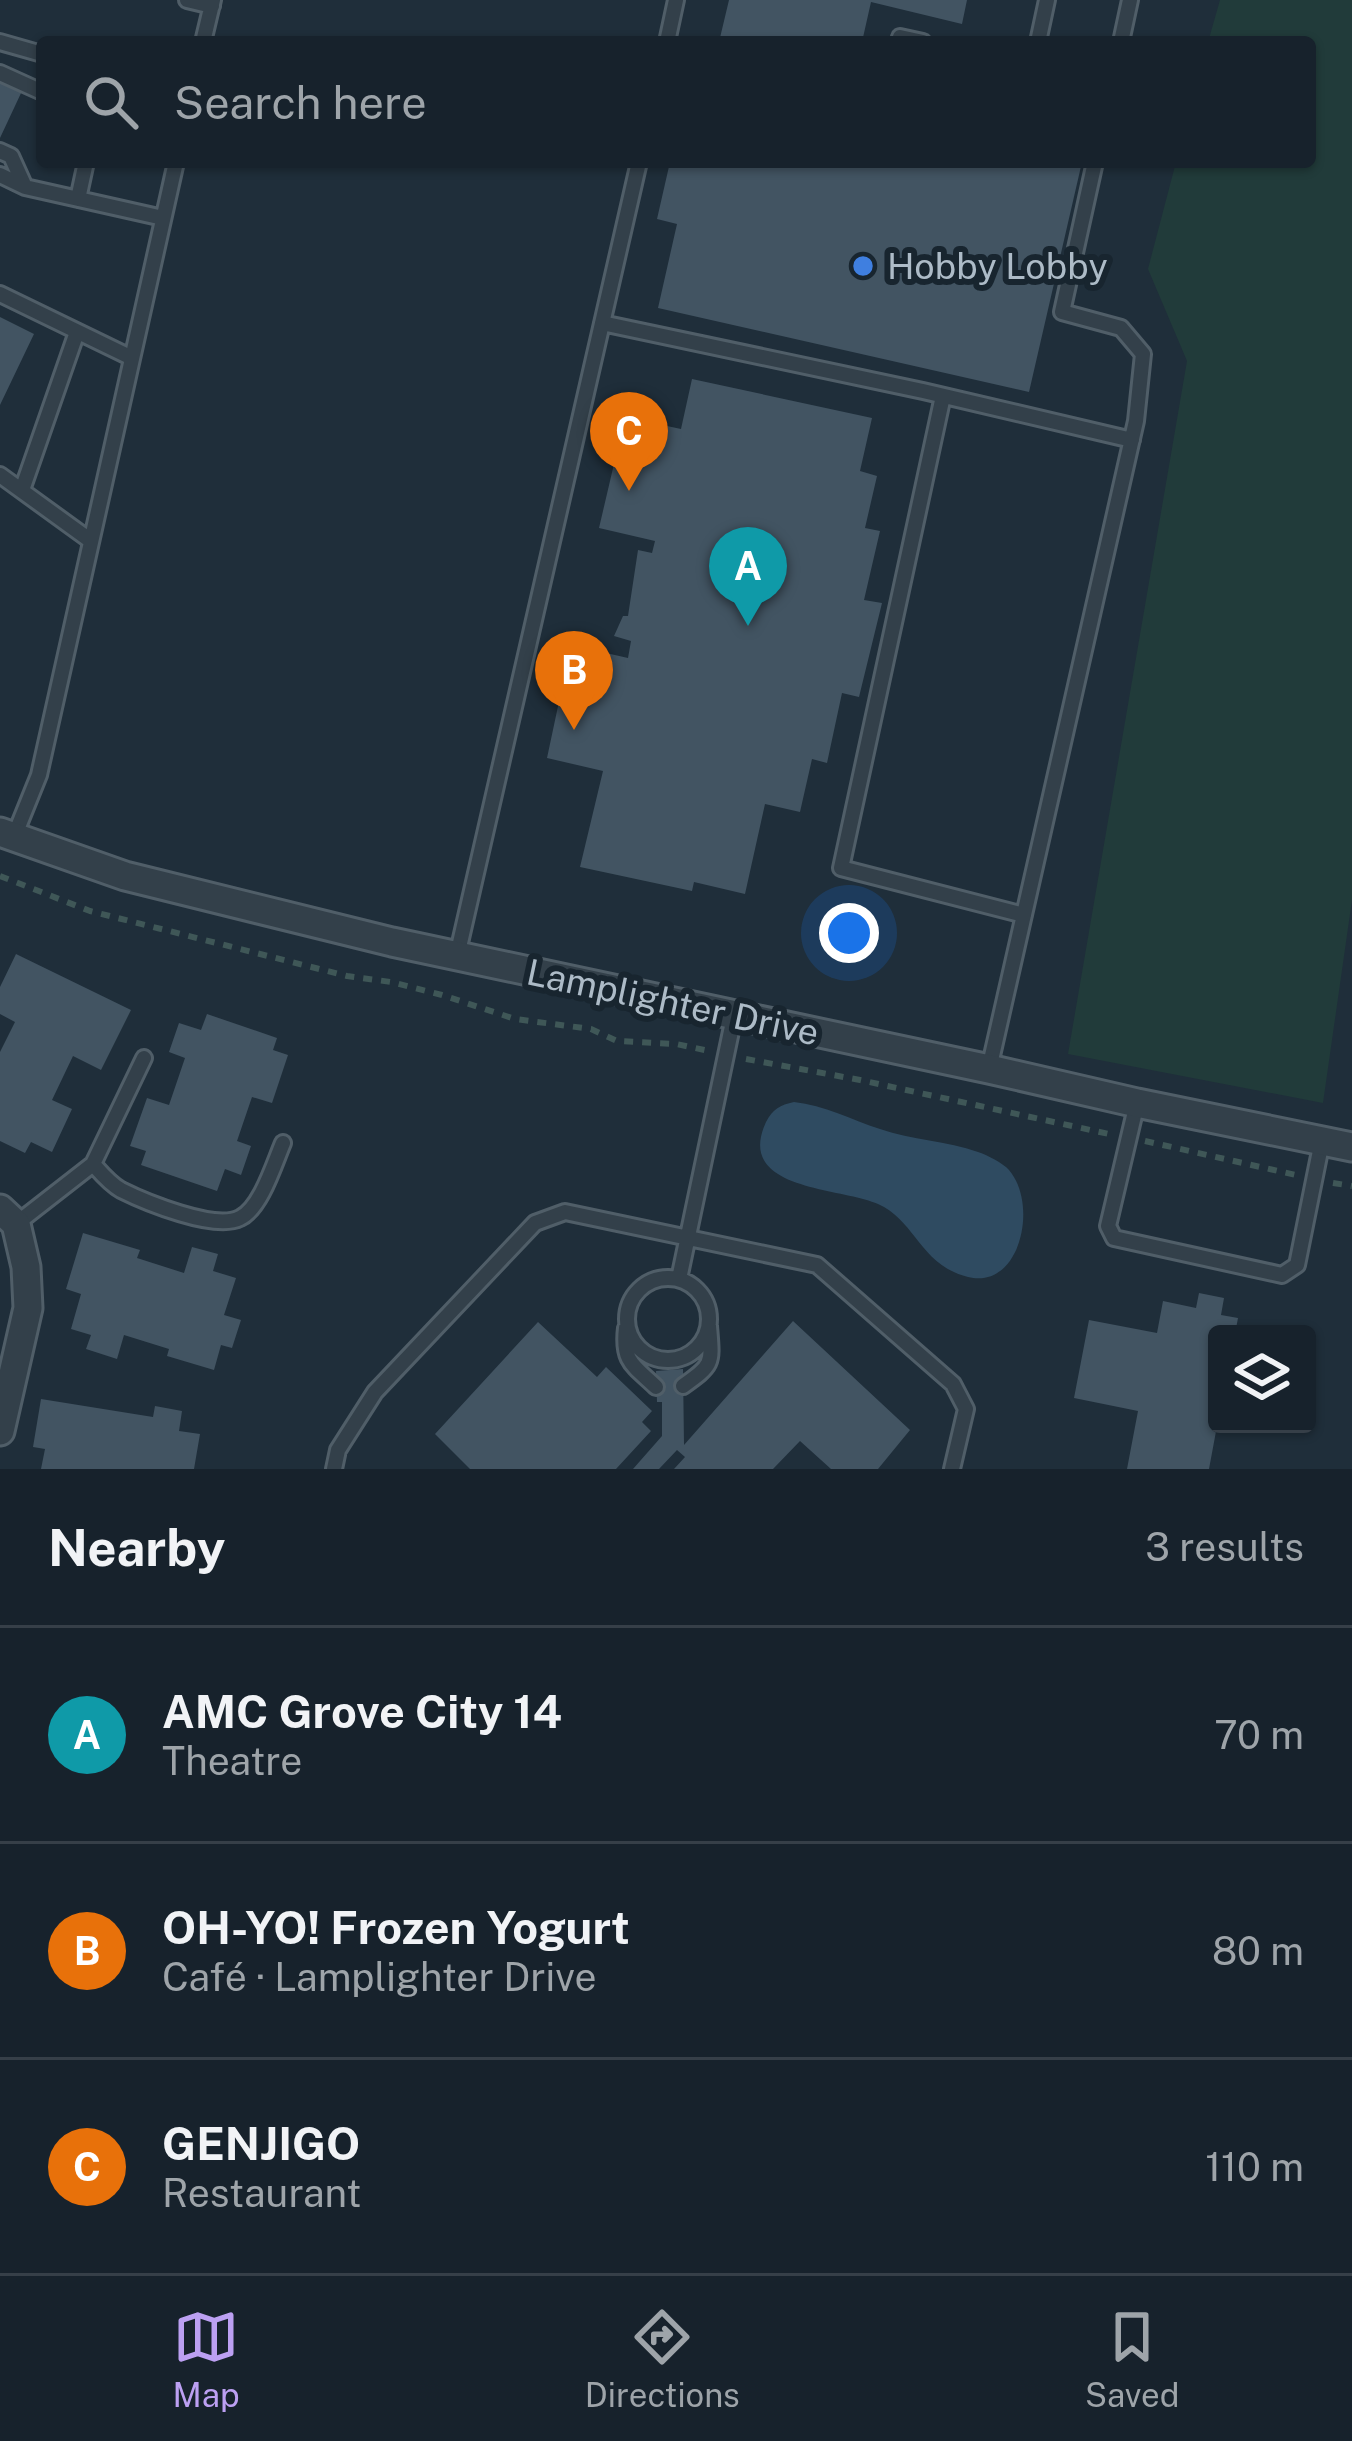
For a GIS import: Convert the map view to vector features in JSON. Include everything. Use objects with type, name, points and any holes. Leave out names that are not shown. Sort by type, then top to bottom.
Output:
[{"type":"street","name":"Lamplighter Drive","points":[[7,834],[125,876],[458,956],[1352,1147]]},
{"type":"street","points":[[0,1431],[28,1308],[26,1268],[8,1216]]},
{"type":"lane","points":[[187,0],[212,3],[204,36]]},
{"type":"lane","points":[[668,36],[676,0]]},
{"type":"lane","points":[[1039,36],[1047,0]]},
{"type":"lane","points":[[1121,36],[1130,0]]},
{"type":"lane","points":[[0,42],[36,52]]},
{"type":"lane","points":[[0,73],[36,89]]},
{"type":"lane","points":[[0,151],[11,156],[25,188]]},
{"type":"lane","points":[[7,834],[39,775],[175,168]]},
{"type":"lane","points":[[458,956],[638,168]]},
{"type":"lane","points":[[989,1069],[1132,440],[1143,355],[1121,328],[1063,312],[1094,168]]},
{"type":"lane","points":[[78,200],[84,170]]},
{"type":"lane","points":[[0,175],[25,188],[164,218]]},
{"type":"lane","points":[[0,294],[132,358]]},
{"type":"lane","points":[[602,322],[1132,440]]},
{"type":"lane","points":[[22,490],[77,332]]},
{"type":"lane","points":[[943,396],[841,868],[1024,914]]},
{"type":"lane","points":[[0,475],[91,541]]},
{"type":"lane","points":[[679,1280],[734,1017]]},
{"type":"lane","points":[[8,1216],[92,1164],[144,1058]]},
{"type":"lane","points":[[1136,1103],[1108,1226],[1114,1238],[1282,1275],[1297,1264],[1322,1141]]},
{"type":"lane","points":[[92,1164],[116,1188],[193,1217],[222,1222],[240,1219],[255,1206],[283,1144]]},
{"type":"lane","points":[[334,1469],[338,1450],[375,1392],[536,1223],[565,1212],[817,1265],[953,1384],[966,1409],[952,1469]]},
{"type":"lane","points":[[656,1387],[632,1365],[624,1348],[626,1323],[632,1298],[641,1288],[665,1278],[692,1285],[707,1308],[711,1358],[705,1370],[683,1386]]},
{"type":"lane","points":[[626,1323],[647,1354],[673,1360],[698,1347],[709,1322]]},
{"type":"path","points":[[0,876],[90,911],[346,976],[391,982],[514,1019],[591,1029],[616,1041],[676,1044],[860,1080],[1352,1186]]},
{"type":"green space","points":[[1220,0],[1352,0],[1352,900],[1323,1103],[1068,1054],[1187,361],[1148,269],[1174,168],[1316,168],[1316,36],[1210,36]]},
{"type":"water","points":[[794,1102],[892,1133],[966,1148],[1003,1165],[1018,1185],[1023,1203],[1023,1223],[1012,1258],[986,1278],[968,1277],[939,1263],[901,1221],[878,1204],[778,1174],[765,1162],[760,1145],[771,1114]]},
{"type":"building","points":[[729,0],[967,0],[962,24],[871,2],[863,36],[720,36]]},
{"type":"building","points":[[0,80],[22,91],[0,138]]},
{"type":"building","name":"Hobby Lobby","points":[[669,168],[1081,168],[1029,392],[658,308],[677,224],[657,219]]},
{"type":"building","points":[[0,317],[34,334],[0,405]]},
{"type":"building","points":[[692,379],[872,418],[860,471],[877,476],[865,528],[880,531],[864,600],[882,603],[859,697],[842,693],[827,763],[812,759],[800,812],[765,804],[745,894],[694,882],[692,891],[580,867],[603,771],[547,758],[571,645],[628,658],[631,641],[614,636],[623,616],[628,616],[638,550],[652,553],[655,541],[599,528],[625,417],[681,429]]},
{"type":"building","points":[[16,954],[131,1010],[101,1070],[73,1056],[52,1100],[72,1109],[52,1152],[31,1142],[25,1153],[0,1141],[0,1052],[15,1022],[0,1014],[0,987]]},
{"type":"building","points":[[207,1014],[277,1038],[273,1050],[288,1055],[272,1103],[252,1097],[237,1141],[251,1146],[241,1175],[225,1169],[217,1191],[141,1165],[146,1151],[130,1146],[147,1098],[169,1105],[185,1058],[169,1052],[179,1023],[201,1030]]},
{"type":"building","points":[[83,1233],[140,1250],[137,1258],[184,1273],[192,1247],[218,1254],[213,1271],[236,1278],[224,1315],[241,1320],[232,1348],[221,1345],[214,1370],[167,1356],[169,1349],[124,1335],[117,1359],[86,1349],[91,1335],[71,1329],[81,1294],[66,1289]]},
{"type":"building","points":[[1199,1293],[1224,1298],[1221,1315],[1238,1318],[1237,1325],[1208,1325],[1208,1433],[1216,1433],[1209,1469],[1127,1469],[1138,1411],[1074,1398],[1089,1320],[1157,1333],[1163,1301],[1196,1308]]},
{"type":"building","points":[[793,1321],[910,1430],[878,1469],[831,1469],[800,1441],[773,1469],[674,1469],[685,1457],[677,1450],[659,1469],[633,1469],[662,1436],[656,1371],[683,1369],[684,1445]]},
{"type":"building","points":[[538,1322],[597,1377],[606,1367],[652,1411],[642,1422],[651,1431],[616,1469],[470,1469],[435,1434]]},
{"type":"building","points":[[41,1399],[153,1417],[155,1406],[182,1411],[179,1431],[200,1434],[194,1469],[41,1469],[45,1449],[33,1447]]},
{"type":"place","name":"Hobby Lobby","points":[[863,266]]},
{"type":"place","name":"GENJIGO","points":[[629,491]]},
{"type":"place","name":"AMC Grove City 14","points":[[748,626]]},
{"type":"place","name":"OH-YO! Frozen Yogurt","points":[[574,730]]}]
